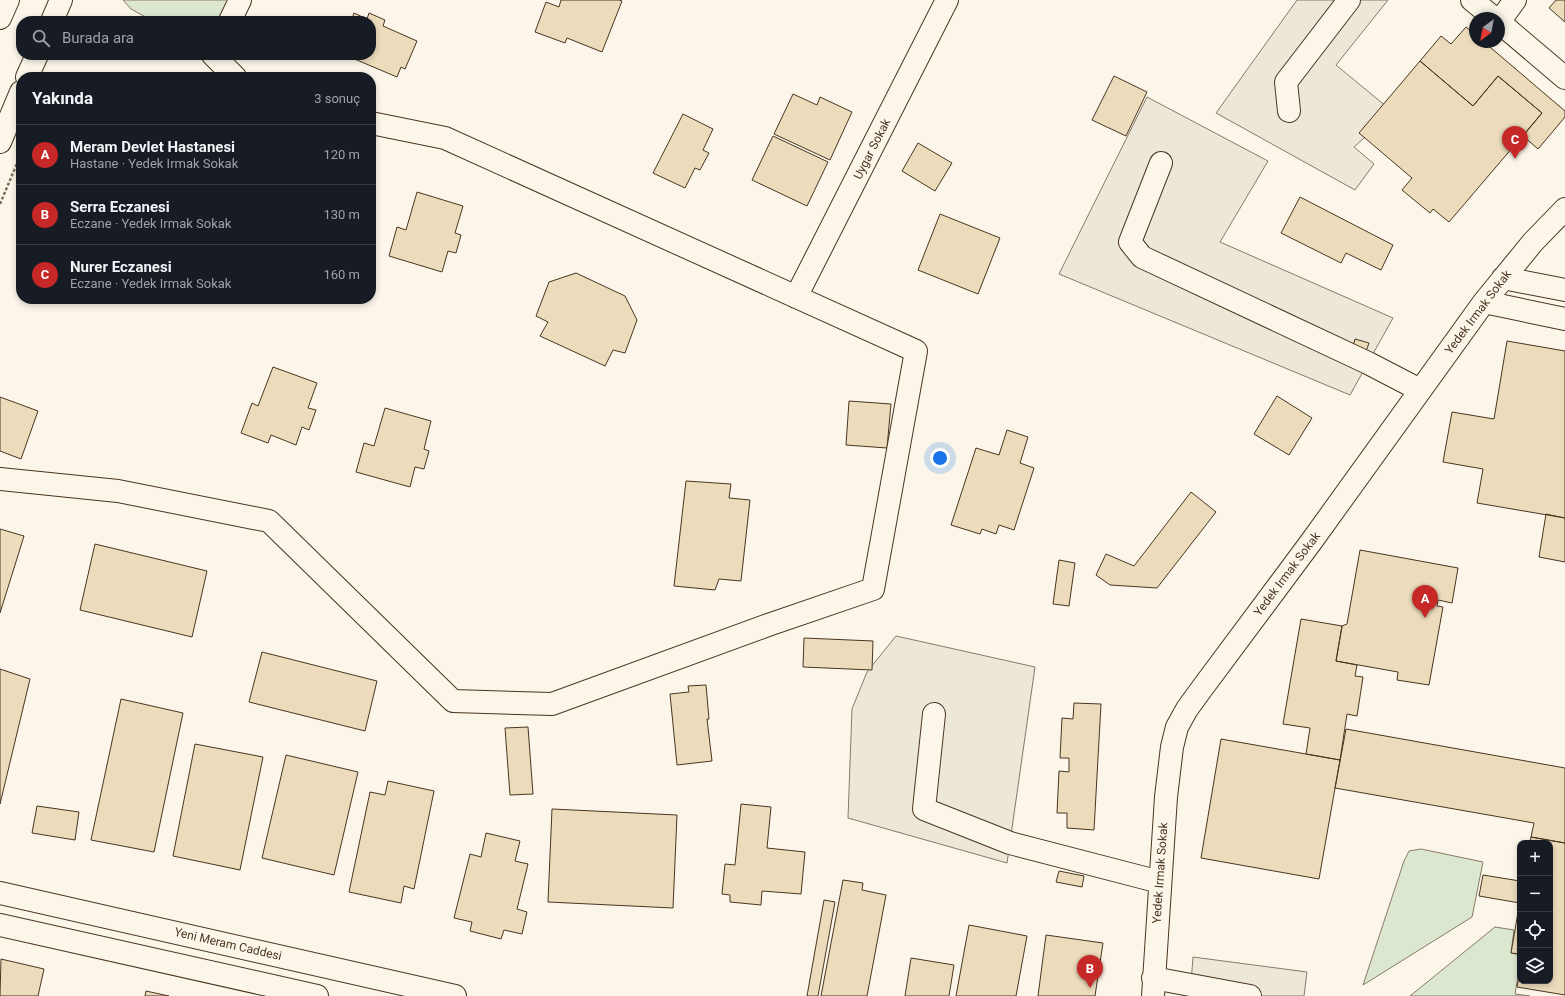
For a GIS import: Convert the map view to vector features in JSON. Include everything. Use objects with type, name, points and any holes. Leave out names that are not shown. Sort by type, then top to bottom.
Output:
[{"type":"street","points":[[0,18],[8,0]]},
{"type":"street","points":[[54,16],[61,0]]},
{"type":"street","points":[[232,16],[240,0]]},
{"type":"street","name":"Uygar Sokak","points":[[796,297],[947,0]]},
{"type":"street","points":[[1289,111],[1286,82],[1349,0]]},
{"type":"street","points":[[1472,0],[1487,12]]},
{"type":"street","points":[[1505,14],[1515,0]]},
{"type":"street","points":[[1505,27],[1565,78]]},
{"type":"street","points":[[29,72],[35,60]]},
{"type":"street","points":[[218,60],[230,72]]},
{"type":"street","points":[[0,142],[16,104]]},
{"type":"street","points":[[0,479],[118,491],[269,521],[453,700],[552,704],[771,624],[873,589],[916,351],[445,138],[376,124]]},
{"type":"street","points":[[1162,163],[1130,242],[1142,258],[1368,363],[1420,390]]},
{"type":"street","name":"Yedek Irmak Sokak","points":[[1153,987],[1168,777],[1172,747],[1177,727],[1187,709],[1312,542],[1484,302],[1533,242],[1565,209]]},
{"type":"street","points":[[1503,278],[1565,290]]},
{"type":"street","points":[[1484,302],[1565,319]]},
{"type":"street","points":[[934,714],[924,810],[1010,843],[1160,882]]},
{"type":"street","name":"Yeni Meram Caddesi","points":[[0,893],[455,996]]},
{"type":"street","points":[[0,925],[317,996]]},
{"type":"street","points":[[1153,987],[1250,996]]},
{"type":"path","points":[[0,204],[16,167]]},
{"type":"green space","points":[[123,0],[228,0],[220,16],[144,16],[131,9]]},
{"type":"green space","points":[[1421,849],[1483,862],[1472,917],[1363,985],[1404,861],[1409,851]]},
{"type":"green space","points":[[1495,927],[1514,930],[1511,953],[1517,954],[1517,982],[1515,994],[1530,996],[1410,996]]},
{"type":"shaded area","points":[[1297,0],[1388,0],[1336,65],[1393,112],[1354,147],[1374,164],[1355,190],[1216,113]]},
{"type":"shaded area","points":[[1147,97],[1268,161],[1220,242],[1393,318],[1350,395],[1059,274]]},
{"type":"shaded area","points":[[896,636],[1035,667],[1007,863],[848,818],[852,709],[867,672]]},
{"type":"shaded area","points":[[1193,957],[1307,972],[1304,996],[1190,996]]},
{"type":"building","points":[[561,0],[622,1],[602,52],[567,38],[565,43],[535,32],[546,2],[559,7]]},
{"type":"building","points":[[1556,0],[1565,0],[1565,22],[1549,8]]},
{"type":"building","points":[[354,13],[360,16],[353,16]]},
{"type":"building","points":[[369,13],[376,16],[368,16]]},
{"type":"building","points":[[376,16],[385,20],[383,26],[417,41],[405,69],[401,67],[397,77],[357,60],[376,60]]},
{"type":"building","points":[[1466,27],[1469,30],[1469,48],[1491,48],[1565,111],[1565,117],[1538,149],[1523,136],[1542,113],[1498,76],[1473,106],[1420,61],[1441,36],[1451,44]]},
{"type":"building","points":[[1420,61],[1473,106],[1498,76],[1542,113],[1449,222],[1433,209],[1430,213],[1402,190],[1412,178],[1359,133]]},
{"type":"building","points":[[1114,76],[1147,92],[1126,136],[1092,120]]},
{"type":"building","points":[[793,94],[817,105],[820,97],[852,112],[830,160],[774,134]]},
{"type":"building","points":[[683,114],[713,129],[703,150],[709,153],[700,170],[695,168],[685,188],[653,173]]},
{"type":"building","points":[[773,136],[828,162],[807,206],[752,180]]},
{"type":"building","points":[[918,143],[952,163],[935,191],[902,171]]},
{"type":"building","points":[[417,192],[463,206],[455,233],[461,235],[456,253],[448,251],[442,272],[389,256],[397,227],[406,230]]},
{"type":"building","points":[[1300,197],[1393,245],[1381,270],[1346,253],[1341,263],[1281,233]]},
{"type":"building","points":[[940,214],[1000,238],[978,294],[918,270]]},
{"type":"building","points":[[576,273],[625,296],[637,320],[625,353],[613,350],[605,366],[540,336],[548,322],[536,316],[549,282]]},
{"type":"building","points":[[1355,339],[1369,343],[1365,354],[1352,350]]},
{"type":"building","points":[[1507,341],[1565,351],[1565,518],[1477,503],[1483,469],[1443,462],[1452,412],[1494,419]]},
{"type":"building","points":[[273,367],[317,383],[308,408],[316,410],[309,430],[302,427],[296,445],[271,435],[268,443],[241,433],[252,403],[258,406]]},
{"type":"building","points":[[1277,396],[1312,418],[1289,455],[1254,434]]},
{"type":"building","points":[[0,397],[38,411],[21,459],[0,451]]},
{"type":"building","points":[[849,401],[891,404],[887,448],[846,445]]},
{"type":"building","points":[[385,408],[431,421],[424,449],[429,451],[424,469],[415,467],[410,487],[356,472],[364,443],[374,446]]},
{"type":"building","points":[[1007,430],[1028,437],[1020,463],[1034,468],[1014,530],[999,525],[996,534],[982,529],[980,534],[951,525],[976,448],[999,455]]},
{"type":"building","points":[[686,481],[731,484],[729,498],[750,500],[741,581],[719,579],[715,590],[674,586]]},
{"type":"building","points":[[1191,492],[1216,512],[1157,588],[1110,585],[1096,575],[1106,554],[1134,566]]},
{"type":"building","points":[[1546,514],[1565,518],[1565,562],[1539,557]]},
{"type":"building","points":[[0,529],[24,536],[0,613]]},
{"type":"building","points":[[95,544],[207,571],[192,637],[80,610]]},
{"type":"building","points":[[1360,550],[1458,568],[1452,603],[1438,600],[1437,606],[1443,607],[1429,685],[1397,680],[1398,672],[1336,661],[1342,626],[1347,624]]},
{"type":"building","points":[[1059,560],[1075,563],[1069,606],[1053,604]]},
{"type":"building","points":[[1301,619],[1342,626],[1336,661],[1357,665],[1355,676],[1363,677],[1357,716],[1347,714],[1340,760],[1306,754],[1310,728],[1283,724]]},
{"type":"building","points":[[804,638],[873,641],[872,670],[803,667]]},
{"type":"building","points":[[262,652],[377,681],[365,731],[249,702]]},
{"type":"building","points":[[0,669],[30,679],[0,804]]},
{"type":"building","points":[[706,685],[709,719],[707,719],[712,761],[677,765],[670,694],[689,692],[688,686]]},
{"type":"building","points":[[121,699],[183,713],[154,852],[91,840]]},
{"type":"building","points":[[1074,703],[1101,704],[1094,830],[1067,828],[1067,813],[1057,813],[1059,771],[1069,772],[1069,758],[1060,758],[1062,718],[1073,719]]},
{"type":"building","points":[[528,727],[533,794],[510,795],[505,728]]},
{"type":"building","points":[[1346,729],[1565,768],[1565,843],[1531,837],[1534,823],[1335,788]]},
{"type":"building","points":[[1221,739],[1340,760],[1319,879],[1201,858]]},
{"type":"building","points":[[195,744],[263,757],[240,870],[173,856]]},
{"type":"building","points":[[286,755],[358,772],[334,875],[262,858]]},
{"type":"building","points":[[388,781],[434,791],[414,889],[404,886],[401,903],[349,892],[370,792],[385,795]]},
{"type":"building","points":[[741,804],[771,807],[767,848],[805,852],[801,894],[762,891],[761,905],[730,902],[730,895],[722,894],[725,864],[735,865]]},
{"type":"building","points":[[37,806],[79,812],[75,840],[32,833]]},
{"type":"building","points":[[552,809],[677,815],[673,908],[548,902]]},
{"type":"building","points":[[486,833],[520,841],[515,861],[528,864],[517,909],[527,912],[522,934],[504,930],[501,939],[470,931],[472,922],[454,918],[470,854],[481,857]]},
{"type":"building","points":[[1531,837],[1548,840],[1530,840]]},
{"type":"building","points":[[1553,841],[1565,843],[1565,995],[1517,987],[1518,984],[1553,984]]},
{"type":"building","points":[[1059,871],[1084,876],[1082,887],[1056,882]]},
{"type":"building","points":[[1483,875],[1517,881],[1517,902],[1479,896]]},
{"type":"building","points":[[843,880],[863,883],[862,890],[886,895],[867,996],[821,996]]},
{"type":"building","points":[[824,900],[835,902],[818,996],[807,996]]},
{"type":"building","points":[[1517,918],[1517,954],[1511,953]]},
{"type":"building","points":[[969,925],[1027,936],[1016,996],[956,996]]},
{"type":"building","points":[[1046,935],[1103,943],[1095,996],[1038,996]]},
{"type":"building","points":[[911,958],[954,965],[949,996],[905,996]]},
{"type":"building","points":[[1,959],[44,969],[38,996],[0,996]]},
{"type":"building","points":[[146,991],[169,996],[145,996]]},
{"type":"place","name":"Nurer Eczanesi","points":[[1515,159]]},
{"type":"place","name":"Meram Devlet Hastanesi","points":[[1425,618]]},
{"type":"place","name":"Serra Eczanesi","points":[[1090,988]]}]
